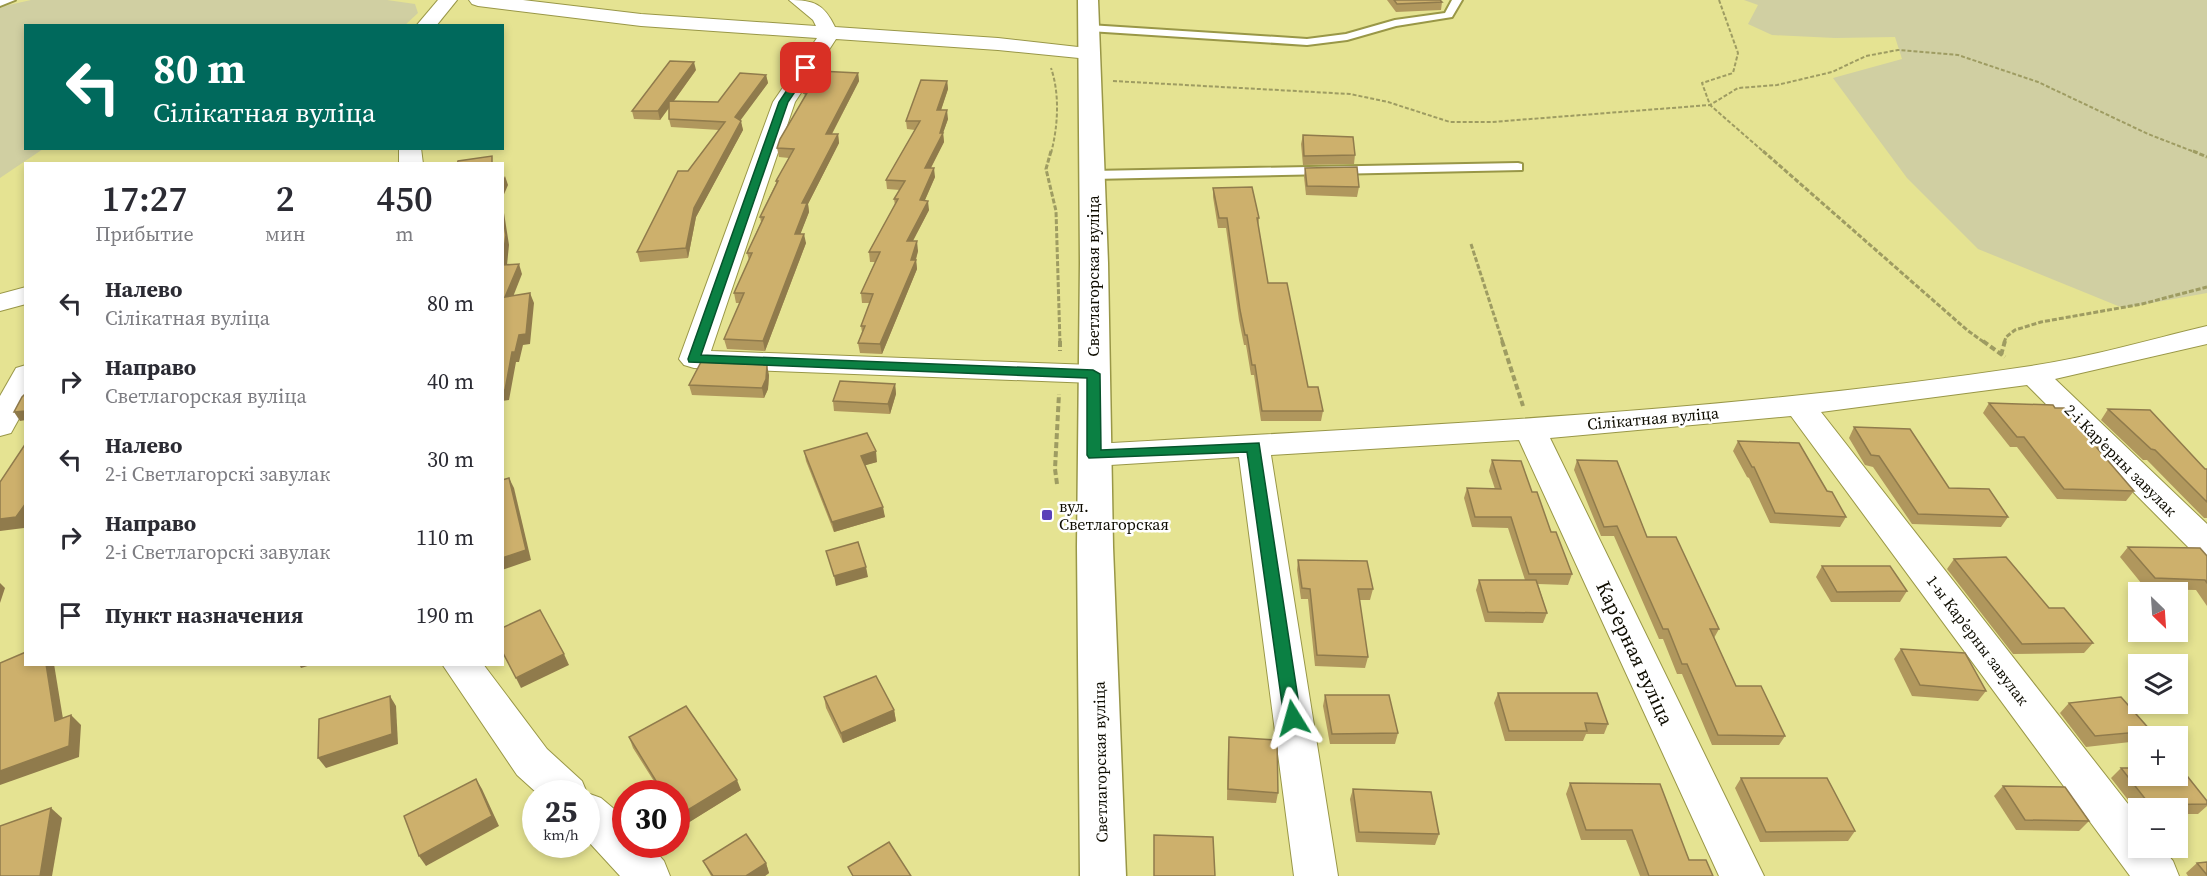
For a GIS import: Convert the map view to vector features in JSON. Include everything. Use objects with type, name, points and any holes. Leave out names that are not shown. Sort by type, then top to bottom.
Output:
[{"type":"main road","name":"Светлагорская вуліца","points":[[1089,40],[1092,175],[1077,374],[1094,455],[1103,876]]},
{"type":"street","points":[[427,24],[448,0]]},
{"type":"street","points":[[478,0],[641,20],[998,44],[1044,50],[1089,40]]},
{"type":"street","points":[[798,0],[821,17],[829,34]]},
{"type":"street","points":[[829,34],[784,102],[694,359],[1077,374]]},
{"type":"street","points":[[0,303],[24,296]]},
{"type":"street","name":"Сілікатная вуліца","points":[[1094,455],[1530,429],[1663,419],[1799,405],[2034,375],[2207,335]]},
{"type":"street","name":"2-і Карʼерны завулак","points":[[2034,375],[2207,545]]},
{"type":"street","points":[[0,426],[24,378]]},
{"type":"street","name":"1-ы Карʼерны завулак","points":[[1799,405],[2157,876]]},
{"type":"street","name":"Карʼерная вуліца","points":[[1530,429],[1742,876]]},
{"type":"street","points":[[1254,447],[1316,876]]},
{"type":"street","points":[[462,666],[532,762],[552,780]]},
{"type":"street","points":[[600,824],[615,837],[648,876]]},
{"type":"lane","points":[[0,3],[10,0]]},
{"type":"lane","points":[[1089,40],[1307,42],[1347,36],[1395,23],[1449,15],[1457,0]]},
{"type":"lane","points":[[1092,175],[1518,167]]},
{"type":"path","points":[[1719,0],[1738,53],[1733,73],[1702,83],[1710,105],[1967,330],[2034,375]]},
{"type":"path","points":[[1089,40],[1388,102],[1450,122],[1492,122],[1710,105],[1738,88],[1777,85],[1832,72],[1866,56],[1898,50],[1958,55],[2038,82],[2148,134],[2207,157]]},
{"type":"path","points":[[1044,50],[1055,80],[1056,135],[1046,169],[1056,211],[1077,374],[1056,419],[1057,484]]},
{"type":"path","points":[[1472,244],[1530,429]]},
{"type":"path","points":[[2001,355],[2006,337],[2025,327],[2142,304],[2207,287]]},
{"type":"green space","points":[[31,0],[387,0],[415,4],[418,13],[406,24],[24,24],[24,150],[42,150],[0,178],[0,7]]},
{"type":"green space","points":[[1744,0],[2207,0],[2207,293],[2123,308],[1978,249],[1907,178],[1833,78],[1902,59],[1895,37],[1835,38],[1772,35],[1748,24],[1758,5]]},
{"type":"building","points":[[1394,0],[1440,0],[1442,2],[1397,4]]},
{"type":"building","points":[[670,61],[694,62],[658,111],[632,111]]},
{"type":"building","points":[[819,71],[858,73],[826,134],[838,134],[802,203],[807,203],[795,234],[804,234],[763,341],[724,339],[744,293],[734,293],[752,253],[747,253],[764,217],[760,217],[794,149],[777,148],[780,139],[807,93],[804,93]]},
{"type":"building","points":[[740,73],[766,75],[735,117],[741,121],[694,208],[686,248],[637,252],[678,171],[688,171],[725,122],[669,119],[669,101],[718,102]]},
{"type":"building","points":[[921,80],[947,81],[937,110],[947,110],[940,133],[943,133],[925,168],[934,168],[920,200],[928,201],[907,241],[917,241],[911,260],[916,260],[880,344],[858,343],[865,326],[861,326],[873,294],[861,293],[880,252],[869,252],[898,199],[894,199],[905,181],[886,180],[920,121],[906,121]]},
{"type":"building","points":[[1303,135],[1353,137],[1355,155],[1304,156]]},
{"type":"building","points":[[492,156],[492,162],[458,161]]},
{"type":"building","points":[[1357,167],[1359,187],[1307,186],[1305,168]]},
{"type":"building","points":[[1252,187],[1259,218],[1257,218],[1268,283],[1287,283],[1308,387],[1318,387],[1323,411],[1262,411],[1255,365],[1252,365],[1240,310],[1227,218],[1219,218],[1213,188]]},
{"type":"building","points":[[504,224],[506,235],[504,250]]},
{"type":"building","points":[[519,264],[505,297],[530,293],[526,334],[519,335],[515,352],[512,352],[505,390],[504,390],[504,265]]},
{"type":"building","points":[[701,362],[767,365],[766,379],[762,388],[689,385]]},
{"type":"building","points":[[840,381],[895,384],[888,404],[833,401]]},
{"type":"building","points":[[24,395],[24,411],[14,412]]},
{"type":"building","points":[[1989,403],[2053,405],[2055,408],[2064,408],[2104,448],[2097,448],[2134,491],[2064,489],[2024,437],[2017,437]]},
{"type":"building","points":[[2108,409],[2150,410],[2207,469],[2207,502],[2155,450],[2151,449]]},
{"type":"building","points":[[1854,427],[1910,429],[1949,488],[1989,489],[2008,517],[1918,514],[1879,456],[1871,455]]},
{"type":"building","points":[[867,433],[876,451],[861,456],[883,507],[832,522],[804,451]]},
{"type":"building","points":[[1738,441],[1799,443],[1827,491],[1832,492],[1846,517],[1775,513],[1754,467]]},
{"type":"building","points":[[24,446],[24,506],[16,517],[0,519],[0,482]]},
{"type":"building","points":[[1492,460],[1521,461],[1532,492],[1537,492],[1551,532],[1556,532],[1572,574],[1529,574],[1511,517],[1475,517],[1467,488],[1501,489]]},
{"type":"building","points":[[1577,460],[1617,461],[1647,537],[1676,537],[1719,629],[1710,629],[1736,686],[1761,686],[1785,736],[1718,735],[1687,664],[1682,664],[1668,629],[1663,629],[1617,526],[1604,527]]},
{"type":"building","points":[[509,478],[526,550],[504,557],[504,479]]},
{"type":"building","points":[[858,542],[866,567],[834,576],[826,551]]},
{"type":"building","points":[[2128,547],[2200,548],[2207,556],[2207,583],[2205,580],[2155,578]]},
{"type":"building","points":[[2006,557],[2049,608],[2064,608],[2093,643],[2022,644],[1954,559]]},
{"type":"building","points":[[1298,560],[1367,561],[1373,589],[1358,589],[1368,657],[1317,655],[1310,589],[1302,588]]},
{"type":"building","points":[[1822,566],[1890,566],[1907,591],[1837,592]]},
{"type":"building","points":[[1479,580],[1536,580],[1547,613],[1488,612]]},
{"type":"building","points":[[540,610],[564,654],[516,678],[504,655],[504,627]]},
{"type":"building","points":[[1901,649],[1965,653],[1986,691],[1920,685]]},
{"type":"building","points":[[24,653],[24,666],[46,666],[55,721],[71,715],[69,746],[0,771],[0,663]]},
{"type":"building","points":[[876,676],[894,710],[841,733],[824,697]]},
{"type":"building","points":[[1498,693],[1597,693],[1608,724],[1585,723],[1587,731],[1509,731]]},
{"type":"building","points":[[1325,695],[1389,695],[1398,733],[1332,734]]},
{"type":"building","points":[[390,696],[392,734],[318,758],[319,719]]},
{"type":"building","points":[[2121,697],[2128,705],[2128,714],[2136,714],[2147,726],[2128,726],[2128,733],[2095,736],[2069,703]]},
{"type":"building","points":[[686,706],[737,780],[690,809],[690,780],[655,780],[629,737]]},
{"type":"building","points":[[1229,737],[1277,740],[1278,793],[1228,789]]},
{"type":"building","points":[[2121,768],[2128,768],[2128,777]]},
{"type":"building","points":[[2188,777],[2207,804],[2188,804],[2188,798],[2145,798],[2135,786],[2188,786]]},
{"type":"building","points":[[1741,778],[1827,778],[1855,831],[1766,832]]},
{"type":"building","points":[[476,779],[492,816],[419,856],[404,816]]},
{"type":"building","points":[[1570,783],[1660,784],[1689,860],[1706,860],[1713,876],[1649,876],[1632,830],[1586,830]]},
{"type":"building","points":[[2003,786],[2065,787],[2089,821],[2025,820]]},
{"type":"building","points":[[1353,789],[1431,792],[1439,834],[1359,832]]},
{"type":"building","points":[[51,808],[40,876],[0,876],[0,826]]},
{"type":"building","points":[[746,834],[766,863],[746,876],[713,876],[703,861]]},
{"type":"building","points":[[1154,835],[1213,837],[1215,876],[1154,876]]},
{"type":"building","points":[[889,842],[911,876],[853,876],[848,867]]},
{"type":"building","points":[[2207,862],[2207,875],[2197,863]]},
{"type":"place","name":"вул. Светлагорская","points":[[1047,515]]},
{"type":"route","points":[[806,68],[784,102],[694,359],[1093,374],[1094,455],[1254,447],[1293,718]]}]
